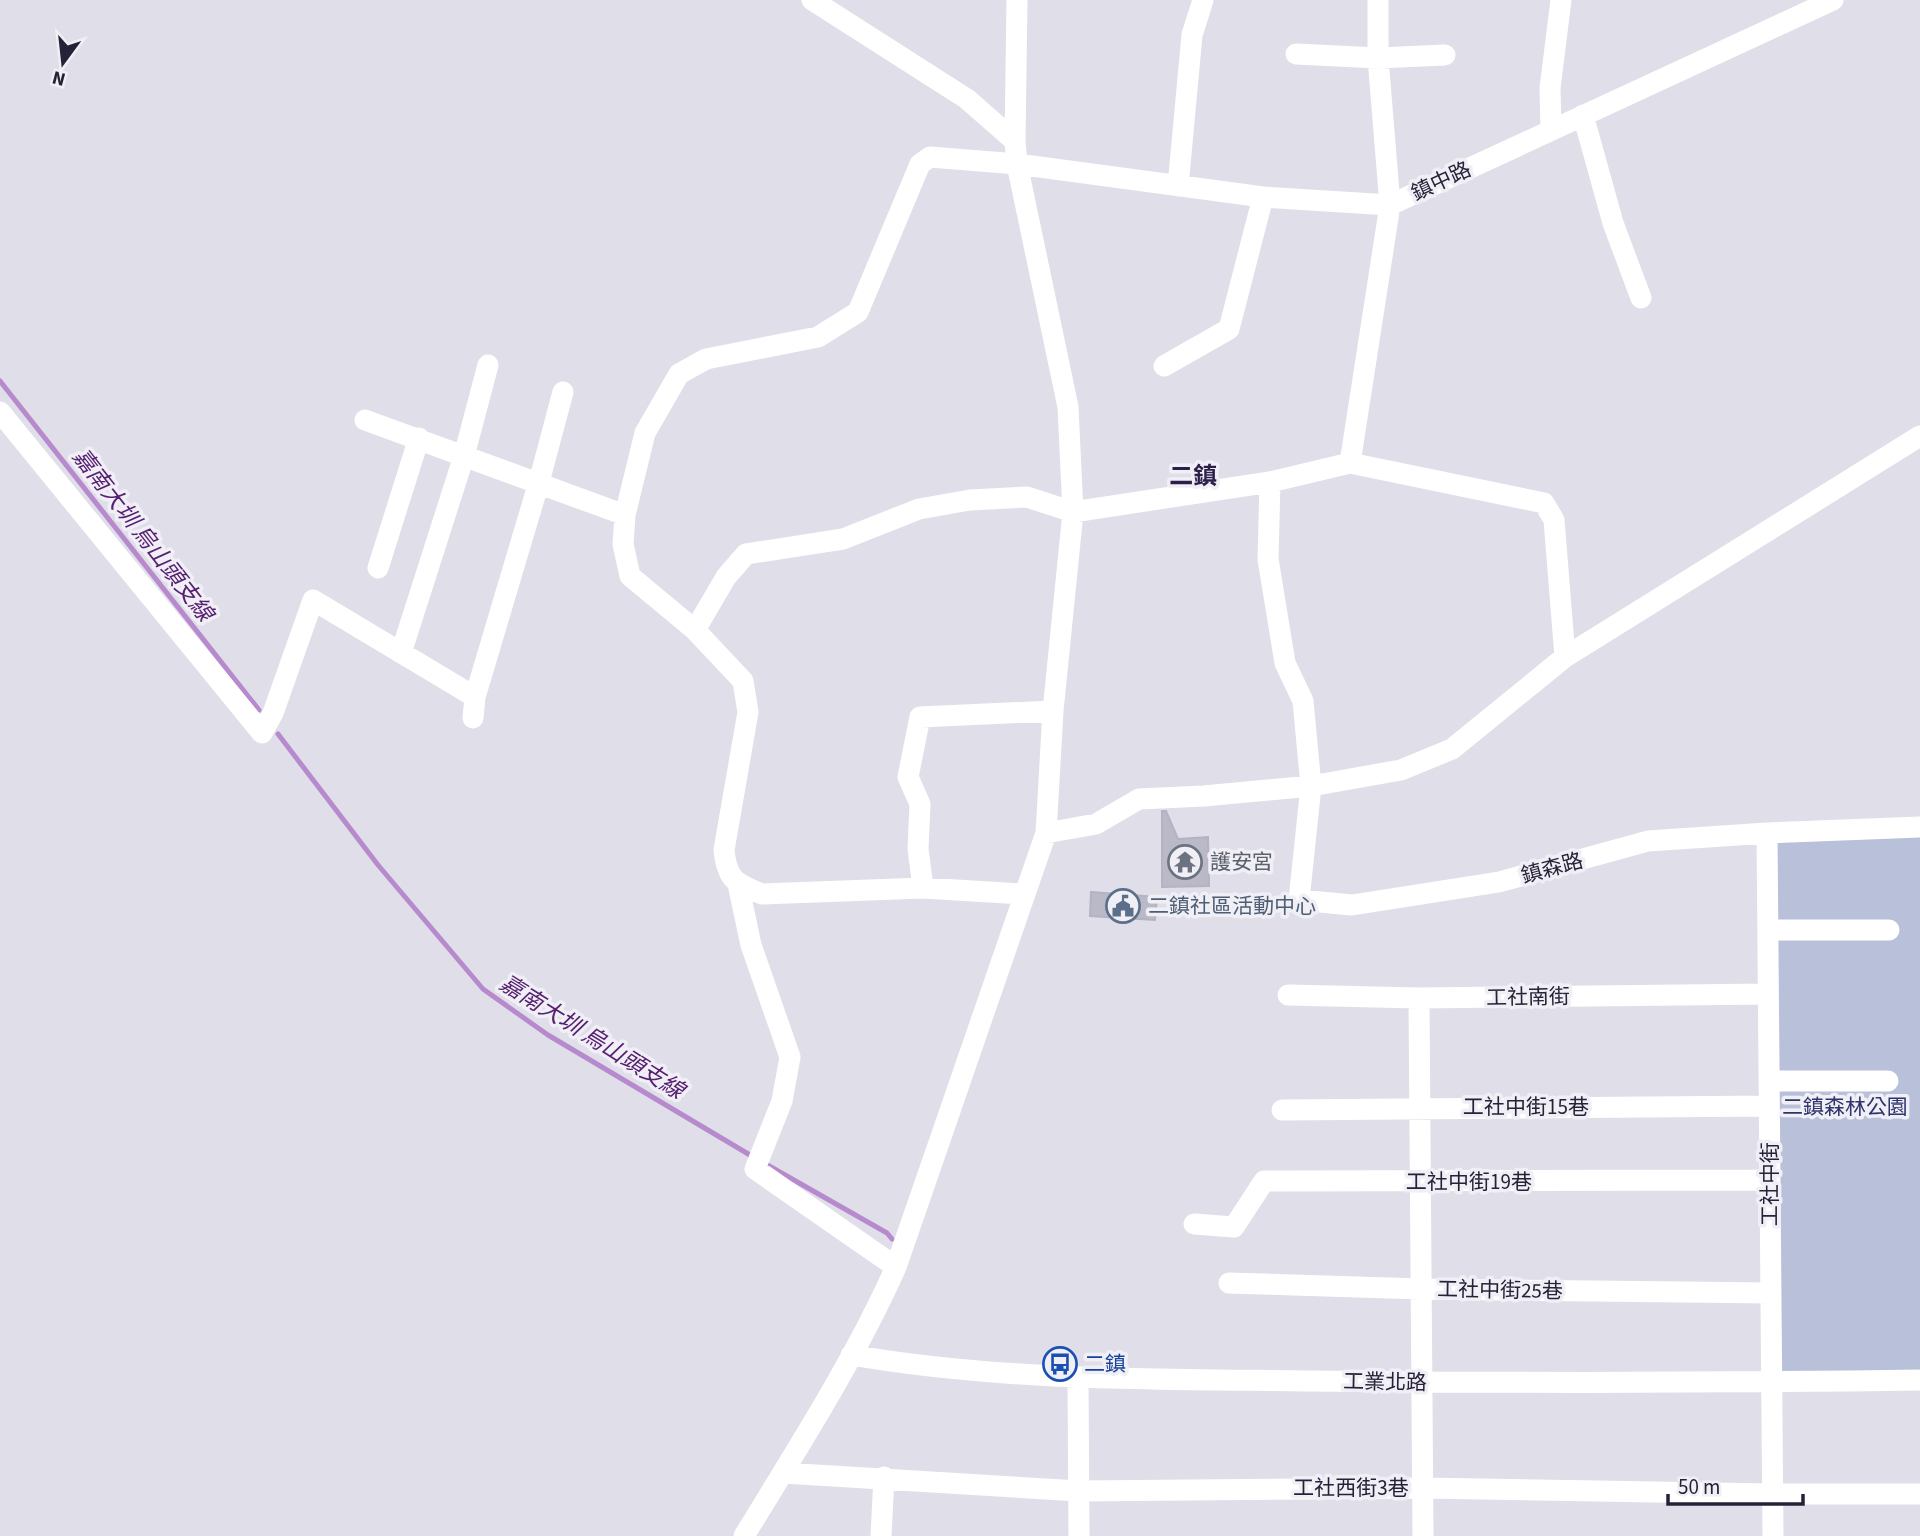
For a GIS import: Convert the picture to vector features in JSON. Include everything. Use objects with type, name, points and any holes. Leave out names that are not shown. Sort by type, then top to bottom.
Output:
[{"type":"street","points":[[812,0],[967,99],[1015,141]]},
{"type":"street","points":[[748,1536],[878,1307],[896,1268],[1045,834],[1053,711],[1073,512],[1068,407],[1017,164],[1017,0]]},
{"type":"street","points":[[1178,186],[1192,35],[1203,0]]},
{"type":"street","points":[[1350,463],[1390,205],[1378,58],[1378,0]]},
{"type":"street","points":[[1551,129],[1550,88],[1561,0]]},
{"type":"street","name":"鎮中路","points":[[896,1268],[755,1169],[782,1101],[790,1057],[751,944],[737,884],[726,870],[724,850],[748,712],[743,681],[695,630],[630,576],[623,544],[625,515],[645,433],[679,374],[706,359],[818,337],[858,312],[920,164],[930,157],[1017,164],[1263,197],[1390,205],[1833,0]]},
{"type":"street","points":[[1296,54],[1378,58],[1445,55]]},
{"type":"street","points":[[1583,115],[1613,223],[1641,298]]},
{"type":"street","points":[[1164,366],[1228,329],[1263,197]]},
{"type":"street","points":[[401,653],[464,456],[488,365]]},
{"type":"street","points":[[473,718],[475,697],[563,392]]},
{"type":"street","points":[[0,412],[262,733],[273,713],[313,600],[475,697]]},
{"type":"street","points":[[365,420],[625,515]]},
{"type":"street","points":[[1045,834],[1097,824],[1139,799],[1311,786],[1401,770],[1452,749],[1566,657],[1920,436]]},
{"type":"street","points":[[378,568],[419,438]]},
{"type":"street","points":[[695,630],[726,577],[746,554],[843,539],[919,509],[970,500],[1027,497],[1073,512],[1270,482],[1350,463],[1544,503],[1554,520],[1566,657]]},
{"type":"street","points":[[1270,482],[1268,559],[1285,663],[1303,701],[1311,786]]},
{"type":"street","points":[[923,888],[918,849],[920,804],[908,777],[920,716],[1053,711]]},
{"type":"street","name":"鎮森路","points":[[1311,786],[1299,900],[1352,905],[1499,882],[1648,841],[1920,827]]},
{"type":"street","name":"工社中街","points":[[1767,833],[1773,1536]]},
{"type":"street","points":[[737,884],[762,894],[923,888],[1023,894]]},
{"type":"street","points":[[1768,930],[1889,930]]},
{"type":"street","name":"工社南街","points":[[1288,995],[1419,998],[1768,993]]},
{"type":"street","points":[[1419,998],[1423,1536]]},
{"type":"street","points":[[1769,1081],[1888,1081]]},
{"type":"street","name":"工社中街15巷","points":[[1282,1110],[1769,1106]]},
{"type":"street","name":"工社中街19巷","points":[[1194,1224],[1234,1227],[1264,1181],[1770,1180]]},
{"type":"street","name":"工社中街25巷","points":[[1229,1283],[1422,1289],[1770,1293]]},
{"type":"street","name":"工業北路","points":[[851,1355],[910,1365],[1078,1378],[1422,1382],[1920,1380]]},
{"type":"street","points":[[1078,1378],[1079,1536]]},
{"type":"street","name":"工社西街3巷","points":[[783,1472],[1079,1490],[1423,1488],[1920,1494]]},
{"type":"street","points":[[881,1536],[884,1477]]},
{"type":"green space","name":"二鎮森林公園","points":[[1920,831],[1920,1381],[1771,1382],[1767,833]]},
{"type":"building","name":"護安宮","points":[[1162,811],[1166,811],[1178,839],[1208,837],[1209,886],[1162,887]]},
{"type":"building","name":"二鎮社區活動中心","points":[[1091,892],[1157,897],[1155,920],[1090,916]]},
{"type":"waterway","name":"嘉南大圳 烏山頭支線","points":[[0,381],[259,710]]},
{"type":"waterway","name":"嘉南大圳 烏山頭支線","points":[[278,734],[378,865],[483,989],[548,1035],[755,1158]]},
{"type":"waterway","name":"嘉南大圳 烏山頭支線","points":[[764,1163],[887,1233],[892,1239]]},
{"type":"place","name":"護安宮","points":[[1185,862]]},
{"type":"place","name":"二鎮社區活動中心","points":[[1123,906]]},
{"type":"place","name":"二鎮","points":[[1060,1364]]},
{"type":"district","name":"二鎮","points":[[1193,476]]}]
